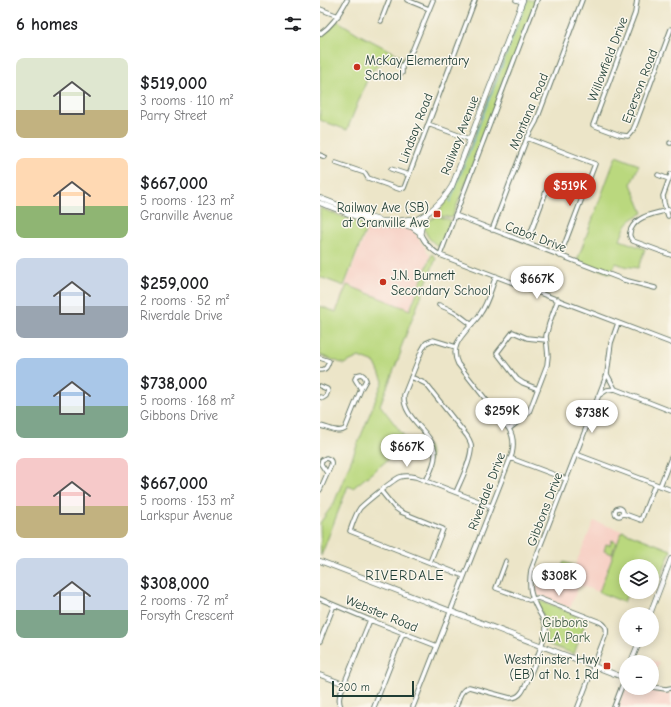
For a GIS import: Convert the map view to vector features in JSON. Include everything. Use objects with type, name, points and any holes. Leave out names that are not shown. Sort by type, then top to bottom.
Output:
[{"type":"main road","name":"Railway Avenue","points":[[403,225],[411,223],[427,213],[438,205],[448,193],[523,1]]},
{"type":"main road","points":[[320,198],[382,221],[414,220]]},
{"type":"main road","points":[[320,203],[371,222],[390,225],[403,225],[412,228],[420,234],[427,213]]},
{"type":"main road","points":[[653,607],[671,559]]},
{"type":"main road","points":[[320,561],[619,675]]},
{"type":"street","points":[[320,34],[329,27],[338,16],[347,0]]},
{"type":"street","points":[[381,21],[389,0]]},
{"type":"street","points":[[407,0],[429,9]]},
{"type":"street","points":[[402,73],[402,66],[413,49],[433,0]]},
{"type":"street","name":"Lindsay Road","points":[[336,163],[365,173],[368,178],[399,189],[404,188],[408,174],[475,0]]},
{"type":"street","points":[[516,0],[523,1]]},
{"type":"street","points":[[440,255],[537,0]]},
{"type":"street","name":"Montana Road","points":[[492,230],[529,133],[536,122],[582,0]]},
{"type":"street","name":"Willowfield Drive","points":[[593,125],[635,13],[637,0]]},
{"type":"street","points":[[320,8],[338,16]]},
{"type":"street","name":"Eperson Road","points":[[593,125],[620,135],[628,136],[631,134],[671,29]]},
{"type":"street","points":[[428,124],[469,139]]},
{"type":"street","points":[[527,138],[595,164],[560,256]]},
{"type":"street","points":[[320,155],[324,157]]},
{"type":"street","name":"Lindsay Road","points":[[391,169],[408,174]]},
{"type":"street","points":[[668,216],[663,196],[671,174]]},
{"type":"street","points":[[658,175],[669,179]]},
{"type":"street","points":[[527,243],[548,186]]},
{"type":"street","points":[[671,209],[640,219],[633,226],[629,234],[633,241],[671,255]]},
{"type":"street","name":"Cabot Drive","points":[[455,216],[624,280],[655,288]]},
{"type":"street","points":[[414,220],[427,246],[440,255],[671,343]]},
{"type":"street","points":[[426,481],[434,461],[435,450],[431,441],[410,415],[405,406],[404,396],[424,345],[434,340],[456,347],[459,340],[480,314],[496,276]]},
{"type":"street","points":[[510,429],[527,414],[547,365],[547,329],[558,300]]},
{"type":"street","points":[[439,305],[454,310],[472,325]]},
{"type":"street","name":"Gibbons Drive","points":[[456,707],[463,690],[469,687],[514,698],[520,695],[524,689],[546,628],[531,594],[530,586],[532,570],[607,374],[611,342],[618,323]]},
{"type":"street","points":[[538,389],[517,379],[497,353],[514,332],[527,338],[546,340]]},
{"type":"street","name":"Riverdale Drive","points":[[413,707],[510,458],[514,443],[510,429],[458,364],[455,354],[456,347]]},
{"type":"street","points":[[320,358],[329,361],[324,370],[320,370]]},
{"type":"street","points":[[607,374],[615,389]]},
{"type":"street","points":[[411,377],[426,384],[470,440],[470,456],[456,492]]},
{"type":"street","points":[[320,386],[328,391],[326,396],[323,398],[320,397]]},
{"type":"street","points":[[320,426],[339,432],[344,430],[360,389]]},
{"type":"street","points":[[598,396],[607,390],[615,389],[671,410]]},
{"type":"street","points":[[576,454],[671,490]]},
{"type":"street","points":[[510,458],[566,479]]},
{"type":"street","points":[[660,486],[671,458]]},
{"type":"street","points":[[320,490],[327,473]]},
{"type":"street","points":[[464,576],[350,531],[355,518],[360,508],[393,481],[403,476],[413,476],[491,506]]},
{"type":"street","points":[[622,513],[641,520],[655,484]]},
{"type":"street","points":[[381,491],[394,507],[401,512],[443,529],[430,562]]},
{"type":"street","points":[[506,561],[496,588],[529,600],[538,598],[600,622],[606,627],[606,634],[578,707]]},
{"type":"street","name":"Webster Road","points":[[320,599],[437,646]]},
{"type":"street","points":[[320,641],[334,605]]},
{"type":"street","points":[[341,707],[339,699],[344,684],[370,620]]},
{"type":"street","points":[[374,707],[403,633]]},
{"type":"street","points":[[320,675],[344,684]]},
{"type":"street","points":[[659,688],[671,688]]},
{"type":"street","points":[[614,707],[619,694]]},
{"type":"shaded area","name":"J.N. Burnett Secondary School","points":[[372,225],[395,229],[412,228],[430,256],[382,380],[375,364],[359,357],[344,364],[320,355],[320,306],[335,312],[368,228]]},
{"type":"shaded area","points":[[594,521],[622,531],[599,592],[579,585],[570,608],[535,594],[532,588],[568,582]]},
{"type":"shaded area","points":[[671,692],[671,707],[618,707],[623,695],[659,695],[659,693],[665,694]]},
{"type":"green space","points":[[526,0],[537,0],[452,218],[437,214],[452,193]]},
{"type":"green space","points":[[338,21],[360,35],[403,57],[400,64],[386,59],[372,71],[347,130],[320,120],[320,37]]},
{"type":"green space","points":[[616,156],[639,165],[631,184],[643,213],[633,218],[628,223],[620,240],[645,249],[638,268],[616,263],[611,274],[577,261]]},
{"type":"green space","points":[[320,208],[367,226],[344,286],[320,277]]},
{"type":"green space","points":[[436,216],[451,220],[440,247],[430,239],[424,228],[427,222]]},
{"type":"green space","points":[[432,254],[436,258],[380,405],[417,453],[428,446],[430,454],[429,462],[418,458],[395,454],[353,488],[348,486],[321,556],[320,523],[334,503],[383,381],[375,363],[359,357],[344,364],[320,355],[320,306],[336,312],[347,285],[410,310]]},
{"type":"green space","points":[[622,531],[671,550],[659,583],[659,559],[619,559],[619,599],[625,599],[624,602],[599,592]]},
{"type":"green space","points":[[612,540],[616,542],[612,554],[604,551],[606,544],[610,545]]},
{"type":"green space","points":[[564,562],[575,566],[573,572],[561,568]]},
{"type":"green space","name":"Gibbons VLA Park","points":[[538,601],[556,606],[577,616],[587,618],[574,654],[547,644],[546,639],[548,625],[537,604]]},
{"type":"waterway","points":[[450,202],[527,0]]},
{"type":"place","name":"McKay Elementary School","points":[[357,67]]},
{"type":"place","name":"Railway Ave (SB) at Granville Ave","points":[[437,214]]},
{"type":"place","name":"J.N. Burnett Secondary School","points":[[383,282]]},
{"type":"place","name":"Westminster Hwy (EB) at No. 1 Rd","points":[[607,666]]},
{"type":"district","name":"RIVERDALE","points":[[405,575]]}]
